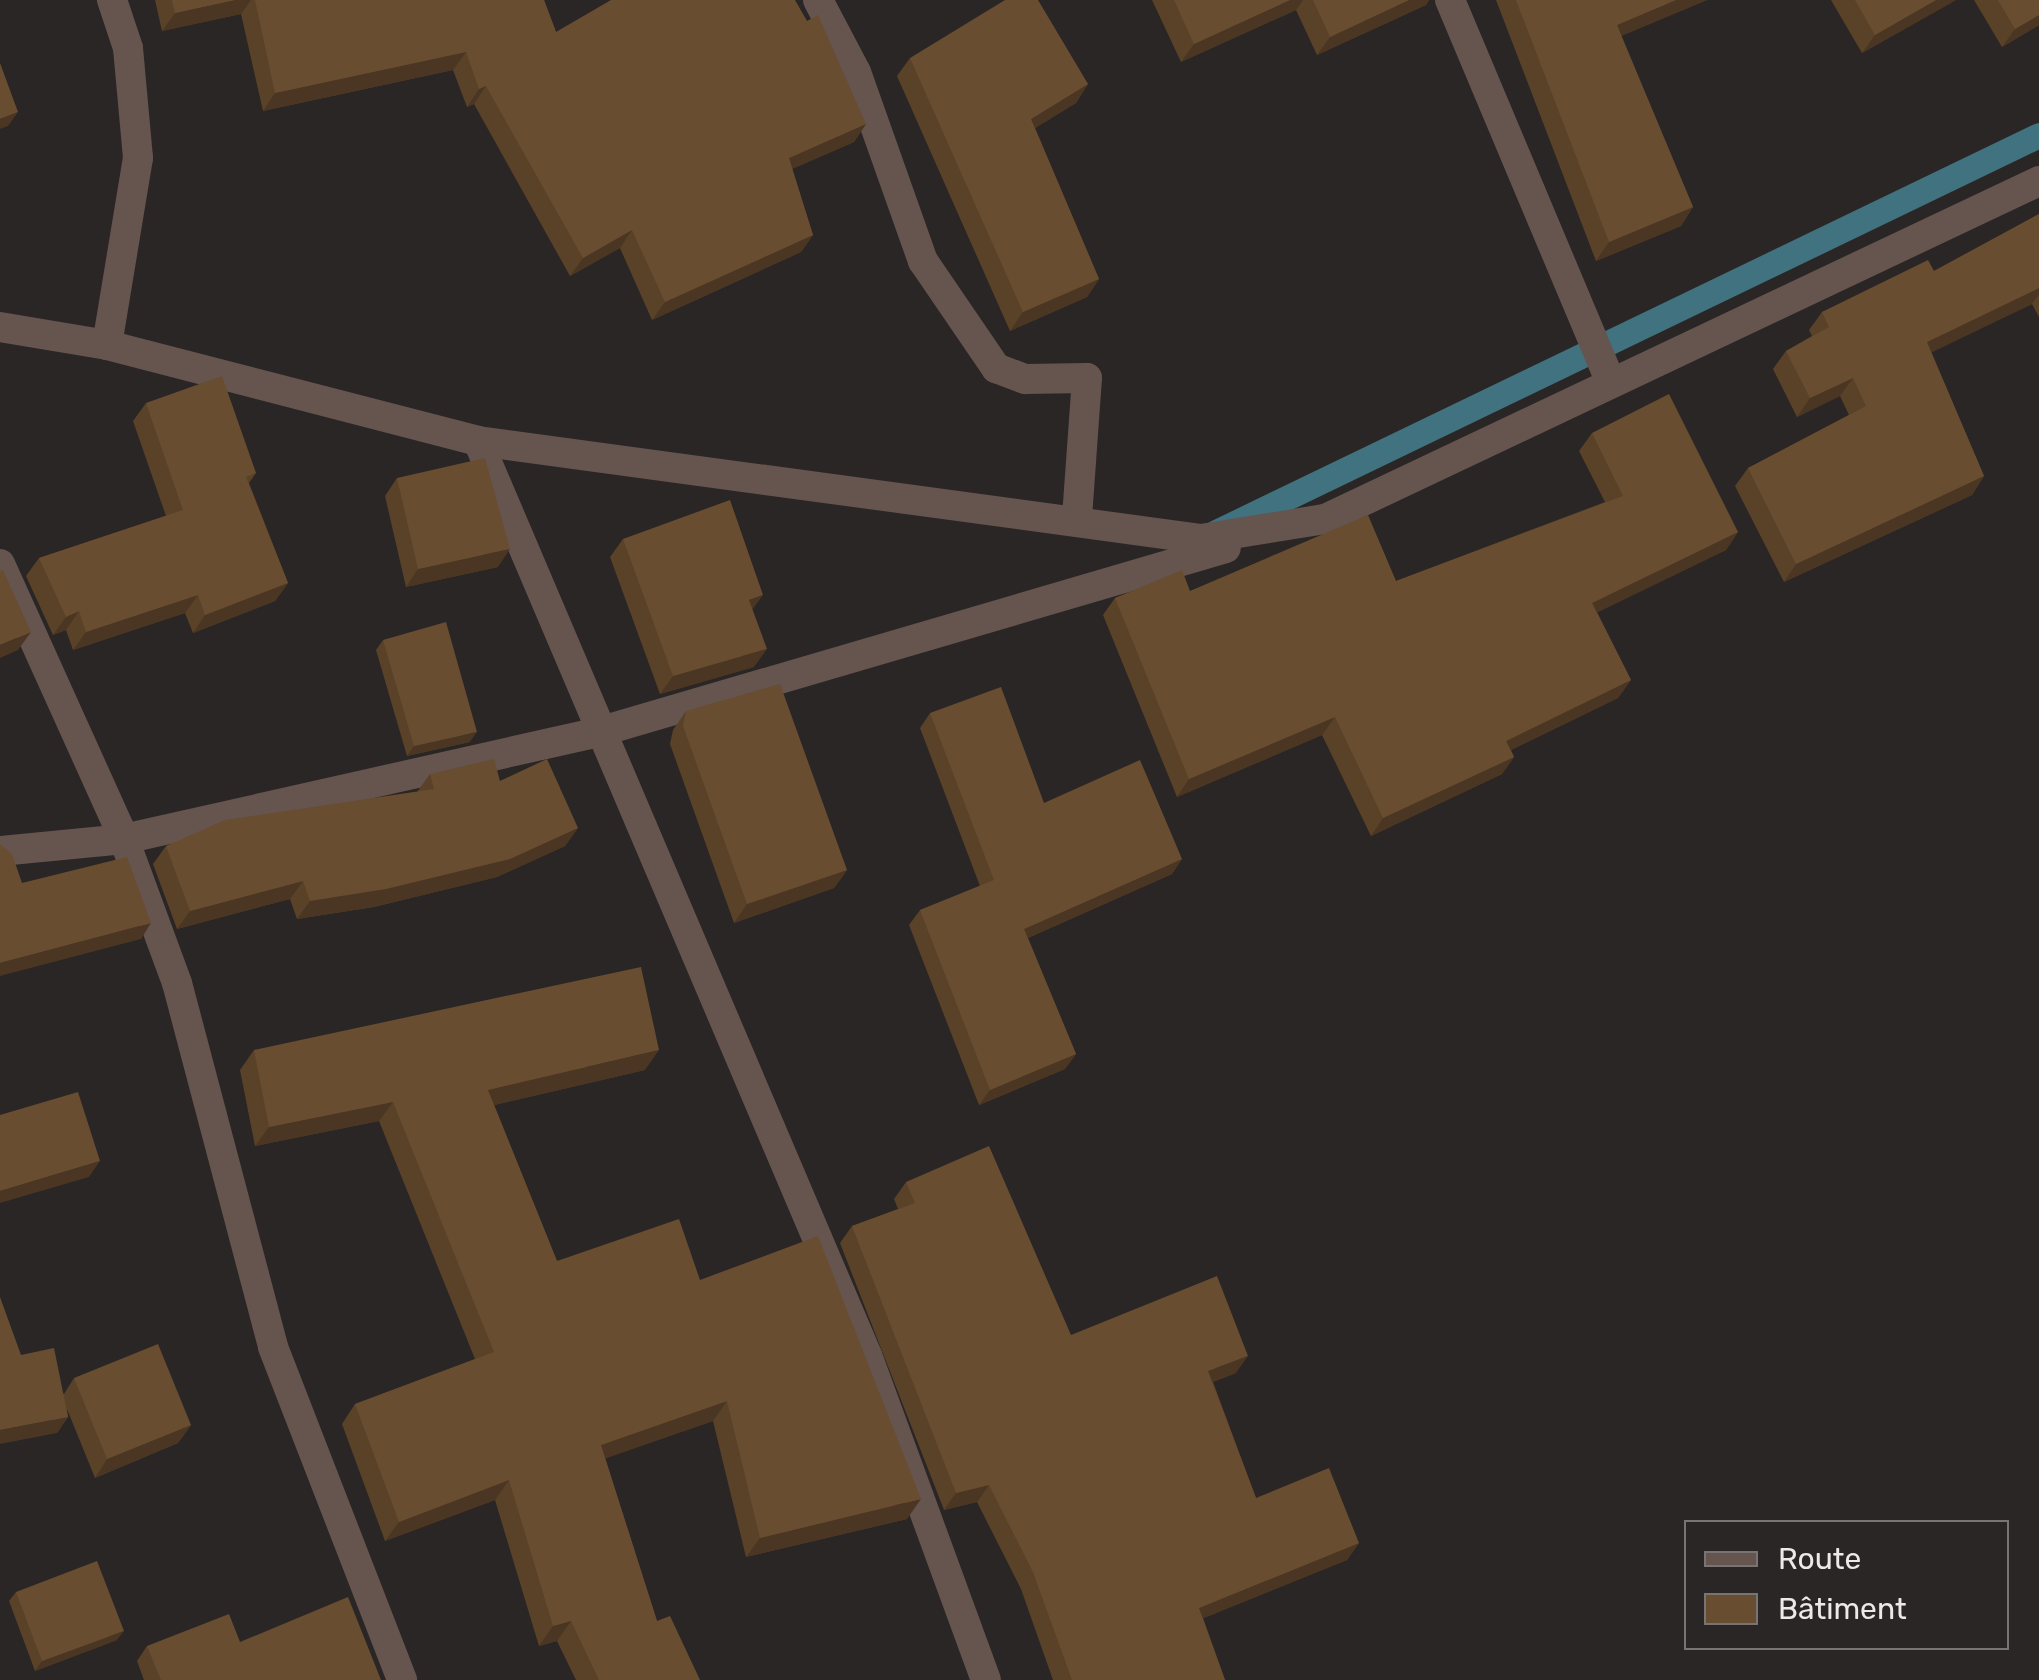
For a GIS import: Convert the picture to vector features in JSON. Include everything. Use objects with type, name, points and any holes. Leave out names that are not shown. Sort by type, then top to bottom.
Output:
[{"type":"street","points":[[108,345],[138,158],[128,48],[112,0]]},
{"type":"street","points":[[818,0],[856,72],[923,262],[996,368],[1025,379],[1087,378],[1088,419],[1077,518]]},
{"type":"street","points":[[1450,0],[1554,257],[1610,380]]},
{"type":"street","points":[[0,851],[124,839],[602,731],[1325,519],[1610,380],[2039,181]]},
{"type":"street","points":[[0,326],[108,345],[478,441],[1077,518],[1200,539],[1325,519]]},
{"type":"street","points":[[478,441],[867,1356],[986,1680]]},
{"type":"street","points":[[0,564],[124,839],[177,984],[272,1346],[402,1680]]},
{"type":"building","points":[[172,0],[235,0],[175,13]]},
{"type":"building","points":[[255,0],[544,0],[556,32],[611,0],[795,0],[807,21],[818,15],[866,124],[789,158],[813,235],[665,302],[632,230],[583,258],[486,86],[479,89],[466,52],[275,93]]},
{"type":"building","points":[[1005,0],[1038,0],[1088,84],[1031,119],[1099,279],[1023,312],[910,58]]},
{"type":"building","points":[[1174,0],[1290,0],[1194,44]]},
{"type":"building","points":[[1313,0],[1409,0],[1330,37]]},
{"type":"building","points":[[1516,0],[1676,0],[1617,25],[1693,207],[1609,242]]},
{"type":"building","points":[[1855,0],[1936,0],[1875,35]]},
{"type":"building","points":[[1998,0],[2039,0],[2039,15],[2015,29]]},
{"type":"building","points":[[0,63],[18,112],[0,119]]},
{"type":"building","points":[[2039,214],[2039,288],[1927,342],[1984,476],[1796,564],[1748,468],[1866,406],[1853,378],[1810,398],[1786,351],[1829,327],[1822,312],[1928,260],[1934,271]]},
{"type":"building","points":[[222,376],[256,473],[246,477],[288,583],[205,615],[198,595],[86,632],[79,611],[66,617],[39,558],[183,510],[146,403]]},
{"type":"building","points":[[1669,394],[1738,532],[1592,603],[1631,680],[1506,741],[1514,757],[1383,818],[1335,717],[1189,779],[1115,598],[1182,570],[1190,591],[1368,515],[1396,581],[1623,496],[1592,433]]},
{"type":"building","points":[[485,458],[510,549],[418,569],[397,478]]},
{"type":"building","points":[[730,500],[763,595],[749,600],[767,649],[673,676],[623,539]]},
{"type":"building","points":[[3,570],[31,632],[0,645],[0,571]]},
{"type":"building","points":[[446,622],[477,732],[414,746],[383,640]]},
{"type":"building","points":[[780,684],[847,870],[747,904],[683,726],[686,711]]},
{"type":"building","points":[[1001,687],[1044,803],[1140,760],[1182,859],[1024,929],[1076,1054],[990,1090],[920,910],[994,880],[930,713]]},
{"type":"building","points":[[494,759],[500,781],[547,759],[578,828],[510,859],[386,889],[310,901],[303,881],[190,911],[166,846],[225,820],[434,789],[430,774]]},
{"type":"building","points":[[0,844],[12,854],[22,883],[127,857],[151,923],[0,963]]},
{"type":"building","points":[[641,967],[659,1050],[488,1090],[557,1261],[679,1219],[700,1280],[818,1236],[921,1499],[760,1538],[727,1401],[601,1445],[657,1621],[670,1616],[700,1680],[599,1680],[571,1621],[553,1626],[509,1480],[399,1522],[355,1404],[494,1352],[393,1102],[269,1127],[254,1050]]},
{"type":"building","points":[[78,1092],[100,1161],[0,1191],[0,1115]]},
{"type":"building","points":[[989,1146],[1071,1335],[1217,1276],[1248,1356],[1208,1371],[1256,1498],[1329,1468],[1359,1543],[1199,1608],[1225,1680],[1072,1680],[1033,1572],[989,1485],[956,1493],[852,1226],[915,1203],[906,1182]]},
{"type":"building","points":[[0,1297],[21,1355],[54,1348],[68,1417],[0,1430]]},
{"type":"building","points":[[158,1344],[191,1425],[107,1459],[74,1378]]},
{"type":"building","points":[[97,1561],[124,1631],[42,1661],[16,1592]]},
{"type":"building","points":[[348,1597],[381,1680],[161,1680],[147,1646],[229,1614],[240,1642]]},
{"type":"waterway","points":[[1216,532],[2039,135]]}]
